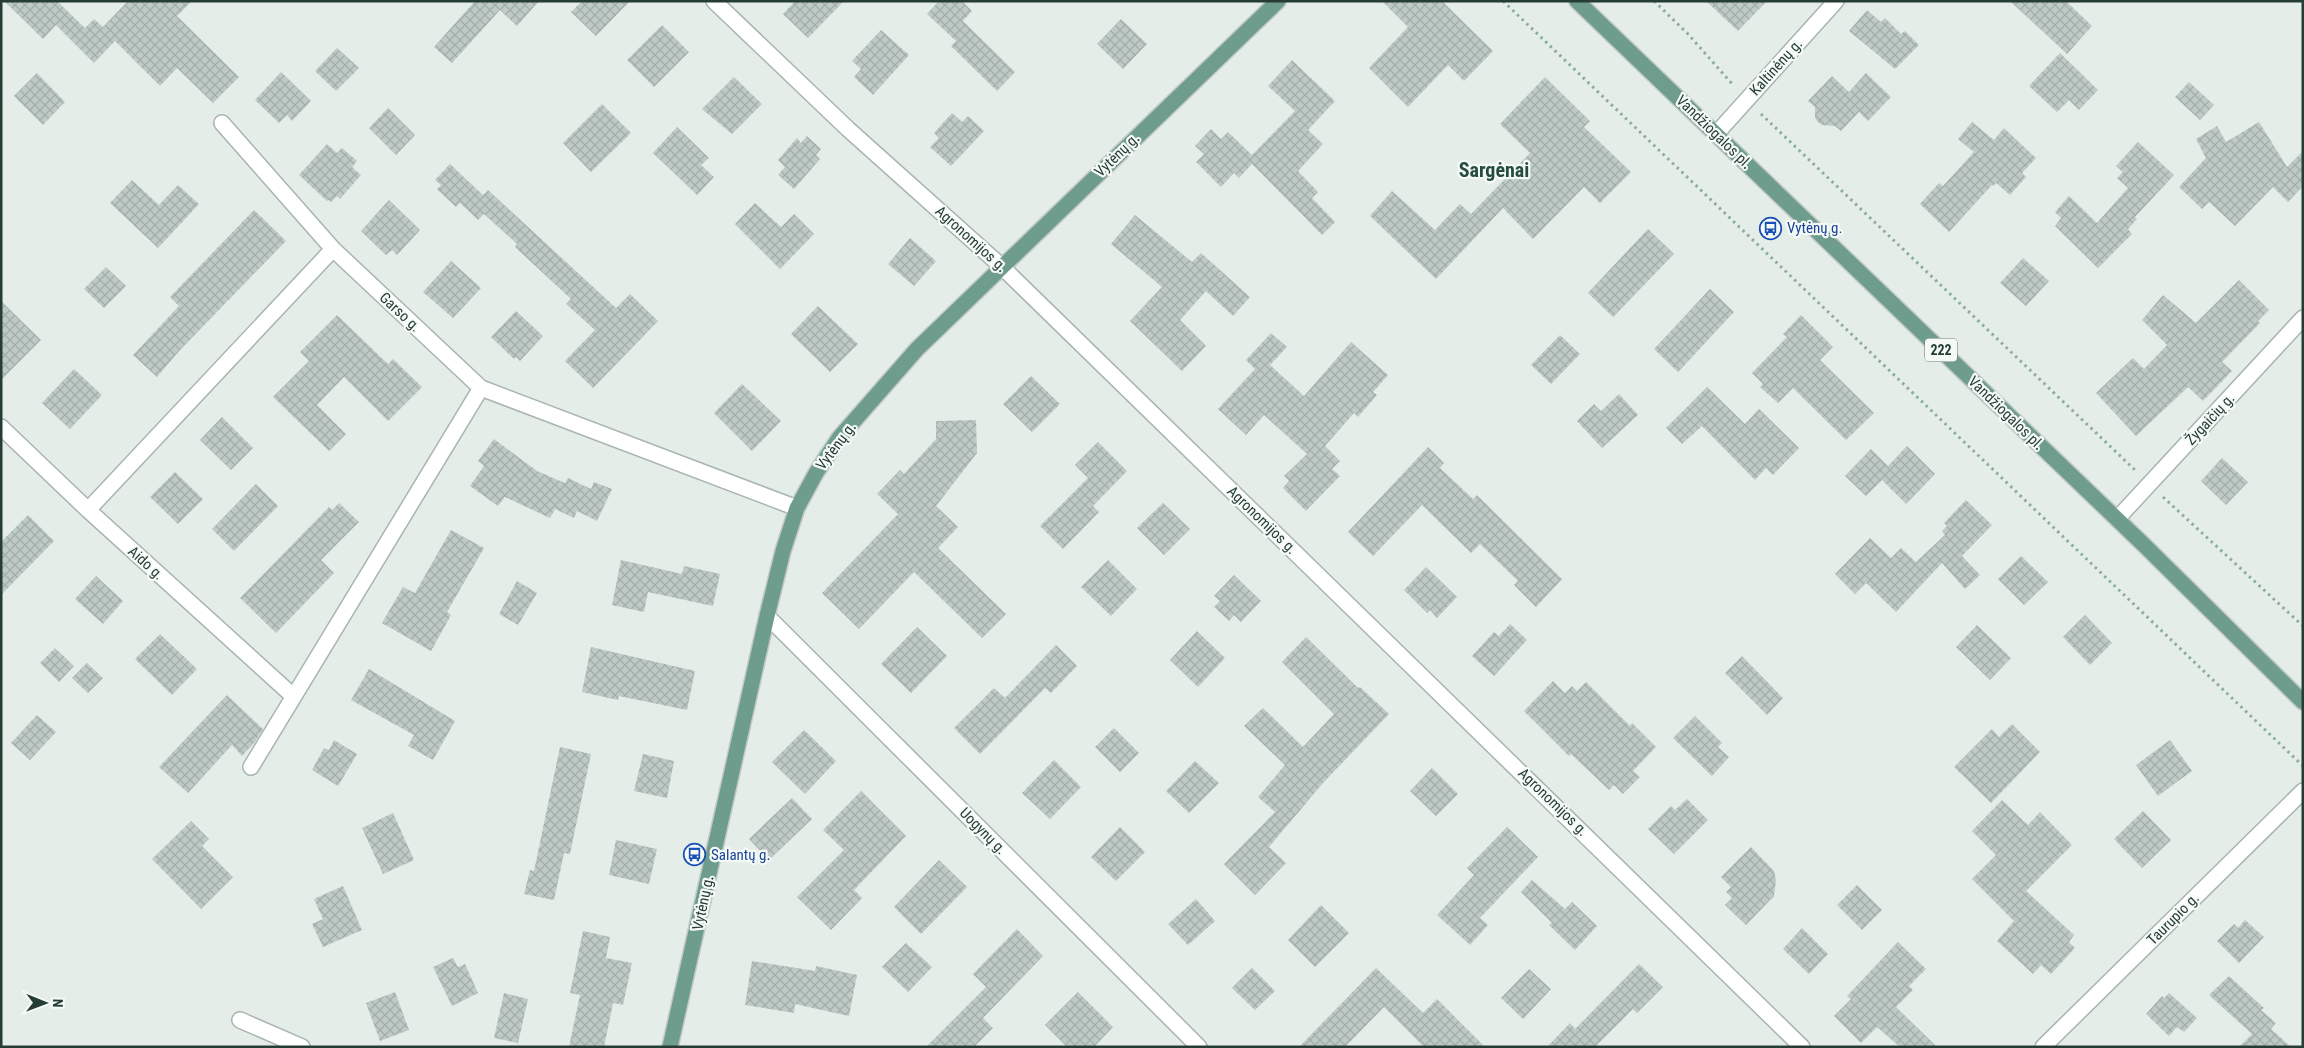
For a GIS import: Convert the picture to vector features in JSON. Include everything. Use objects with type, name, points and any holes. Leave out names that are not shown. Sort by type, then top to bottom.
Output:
[{"type":"main road","name":"Vytėnų g.","points":[[670,1047],[783,551],[797,508],[816,473],[839,438],[918,349],[1001,266],[1278,1]]},
{"type":"main road","name":"Vandžiogalos pl.","points":[[1577,1],[2301,696]]},
{"type":"street","name":"Agronomijos g.","points":[[714,1],[848,129],[1001,266],[1802,1047]]},
{"type":"street","name":"Kaltinėnų g.","points":[[1716,134],[1836,1]]},
{"type":"street","name":"Garso g.","points":[[222,123],[333,249],[481,388],[797,508]]},
{"type":"street","points":[[88,510],[333,249]]},
{"type":"street","name":"Žygaičių g.","points":[[2117,519],[2303,318]]},
{"type":"street","points":[[251,767],[481,388]]},
{"type":"street","name":"Aido g.","points":[[1,427],[88,510],[293,696]]},
{"type":"street","name":"Uogynų g.","points":[[767,616],[1199,1047]]},
{"type":"street","name":"Taurupio g.","points":[[2043,1047],[2303,791]]},
{"type":"street","points":[[240,1020],[302,1047]]},
{"type":"path","points":[[1503,1],[2303,766]]},
{"type":"path","points":[[1654,1],[1688,34],[1746,100],[2150,484],[2303,626]]},
{"type":"building","points":[[4,1],[57,1],[85,28],[94,19],[103,27],[128,1],[192,1],[177,16],[239,77],[213,103],[177,68],[160,86],[115,41],[94,63],[56,25],[43,39]]},
{"type":"building","points":[[475,1],[539,1],[517,26],[500,10],[452,63],[434,47]]},
{"type":"building","points":[[582,1],[630,1],[596,36],[571,12]]},
{"type":"building","points":[[795,1],[844,1],[808,38],[783,14]]},
{"type":"building","points":[[939,1],[962,1],[972,11],[963,21],[1015,72],[997,91],[951,46],[956,41],[927,14]]},
{"type":"building","points":[[1382,1],[1442,1],[1493,51],[1464,81],[1448,65],[1408,107],[1369,68],[1408,27]]},
{"type":"building","points":[[1706,1],[1767,1],[1738,31]]},
{"type":"building","points":[[2010,1],[2066,1],[2092,26],[2067,54]]},
{"type":"building","points":[[1867,10],[1881,22],[1885,18],[1901,34],[1905,31],[1919,45],[1895,69],[1849,31]]},
{"type":"building","points":[[1121,19],[1147,44],[1123,69],[1097,44]]},
{"type":"building","points":[[662,25],[689,52],[654,87],[627,60]]},
{"type":"building","points":[[881,30],[909,55],[873,95],[854,77],[861,69],[852,61]]},
{"type":"building","points":[[337,48],[359,68],[336,91],[315,71]]},
{"type":"building","points":[[2060,53],[2098,90],[2079,110],[2069,100],[2057,112],[2029,86]]},
{"type":"building","points":[[1292,60],[1335,101],[1308,130],[1323,144],[1298,171],[1318,192],[1312,198],[1335,222],[1322,235],[1252,164],[1239,178],[1234,173],[1221,187],[1196,162],[1204,154],[1195,146],[1211,129],[1221,139],[1228,132],[1252,155],[1295,111],[1268,86]]},
{"type":"building","points":[[281,72],[311,101],[292,121],[287,115],[279,123],[255,100]]},
{"type":"building","points":[[37,73],[65,102],[43,125],[14,96]]},
{"type":"building","points":[[1866,73],[1891,97],[1868,121],[1859,112],[1841,131],[1835,126],[1822,125],[1818,122],[1815,118],[1815,107],[1808,101],[1832,76],[1849,92]]},
{"type":"building","points":[[734,77],[762,104],[732,134],[702,109]]},
{"type":"building","points":[[1545,77],[1590,121],[1584,127],[1631,172],[1600,203],[1584,187],[1533,239],[1503,208],[1436,279],[1370,216],[1392,191],[1435,230],[1460,204],[1471,214],[1530,153],[1500,124]]},
{"type":"building","points":[[2189,82],[2214,105],[2200,120],[2175,97]]},
{"type":"building","points":[[602,104],[631,133],[591,172],[563,143]]},
{"type":"building","points":[[388,108],[415,135],[396,155],[369,128]]},
{"type":"building","points":[[952,113],[962,122],[968,116],[984,131],[951,166],[930,147],[939,138],[934,133]]},
{"type":"building","points":[[1972,122],[1994,140],[2004,128],[2036,158],[2022,173],[2026,177],[2010,195],[1996,183],[1992,185],[1949,232],[1920,204],[1939,183],[1943,186],[1974,152],[1958,139]]},
{"type":"building","points":[[2259,122],[2287,167],[2303,151],[2303,186],[2288,202],[2273,187],[2235,226],[2209,202],[2202,209],[2179,187],[2206,158],[2196,139],[2217,126],[2226,142]]},
{"type":"building","points":[[677,127],[709,158],[701,165],[714,177],[697,195],[653,153]]},
{"type":"building","points":[[807,136],[821,149],[816,155],[820,159],[794,189],[778,175],[785,167],[778,160],[797,138],[801,143]]},
{"type":"building","points":[[2138,142],[2174,175],[2135,217],[2137,219],[2128,229],[2132,234],[2098,268],[2055,226],[2061,218],[2055,212],[2069,196],[2097,223],[2128,188],[2117,178],[2123,172],[2116,166]]},
{"type":"building","points":[[327,144],[337,153],[342,148],[357,161],[352,167],[361,175],[340,199],[337,196],[331,202],[327,201],[299,175]]},
{"type":"building","points":[[450,164],[483,195],[488,190],[616,308],[630,294],[658,321],[593,388],[565,361],[595,330],[566,304],[571,299],[515,247],[517,244],[484,214],[478,220],[460,203],[456,207],[437,189],[441,185],[435,180]]},
{"type":"building","points":[[132,180],[159,205],[178,185],[199,204],[158,248],[110,203]]},
{"type":"building","points":[[389,200],[420,230],[397,255],[392,250],[386,255],[361,231]]},
{"type":"building","points":[[755,203],[781,227],[794,214],[814,234],[780,269],[735,224]]},
{"type":"building","points":[[254,210],[286,241],[180,350],[157,377],[133,355],[179,306],[170,297]]},
{"type":"building","points":[[1135,215],[1192,262],[1201,253],[1250,297],[1233,316],[1206,291],[1180,320],[1206,346],[1182,371],[1130,321],[1162,287],[1111,244]]},
{"type":"building","points":[[1648,229],[1674,254],[1613,317],[1588,293]]},
{"type":"building","points":[[910,238],[936,261],[914,286],[888,264]]},
{"type":"building","points":[[2023,258],[2049,281],[2026,306],[2000,283]]},
{"type":"building","points":[[451,261],[481,288],[453,318],[423,292]]},
{"type":"building","points":[[106,267],[126,286],[104,308],[84,289]]},
{"type":"building","points":[[2239,280],[2269,310],[2258,321],[2260,323],[2222,362],[2232,371],[2203,401],[2188,387],[2136,436],[2096,393],[2133,358],[2144,369],[2167,345],[2142,320],[2163,295],[2196,323]]},
{"type":"building","points":[[1710,289],[1734,312],[1678,372],[1654,349]]},
{"type":"building","points":[[1,301],[41,340],[1,380]]},
{"type":"building","points":[[818,306],[858,344],[830,372],[791,334]]},
{"type":"building","points":[[516,311],[543,336],[520,361],[516,357],[514,359],[491,337]]},
{"type":"building","points":[[337,315],[388,364],[393,359],[422,387],[388,421],[344,377],[317,405],[346,434],[329,451],[273,397],[309,361],[300,352]]},
{"type":"building","points":[[1801,315],[1833,347],[1820,360],[1874,413],[1846,440],[1793,388],[1778,403],[1760,387],[1763,384],[1752,373],[1787,337],[1783,334]]},
{"type":"building","points":[[1271,333],[1287,347],[1270,365],[1304,396],[1351,342],[1388,375],[1373,392],[1377,395],[1358,417],[1354,413],[1325,446],[1340,461],[1332,469],[1340,476],[1306,511],[1283,488],[1289,481],[1284,476],[1307,454],[1264,415],[1246,435],[1218,409],[1255,369],[1246,360]]},
{"type":"building","points":[[1560,335],[1580,354],[1551,384],[1531,365]]},
{"type":"building","points":[[74,369],[102,395],[70,429],[42,403]]},
{"type":"building","points":[[1031,376],[1060,404],[1032,432],[1003,404]]},
{"type":"building","points":[[742,384],[781,421],[752,451],[714,413]]},
{"type":"building","points":[[1707,387],[1745,424],[1759,409],[1799,448],[1773,475],[1766,468],[1755,480],[1702,426],[1682,444],[1666,428]]},
{"type":"building","points":[[1619,394],[1638,415],[1602,448],[1577,421],[1594,404],[1601,411]]},
{"type":"building","points":[[222,417],[253,448],[231,470],[200,440]]},
{"type":"building","points":[[976,420],[977,453],[936,506],[958,527],[938,548],[1006,614],[982,638],[914,572],[859,629],[822,593],[898,514],[877,494],[900,470],[904,474],[936,439],[936,421]]},
{"type":"building","points":[[494,439],[537,471],[565,483],[568,478],[591,489],[594,482],[612,489],[597,521],[577,511],[574,518],[555,509],[550,518],[505,497],[498,506],[470,486],[484,466],[478,461]]},
{"type":"building","points":[[1098,442],[1127,471],[1093,506],[1099,512],[1063,549],[1040,526],[1088,478],[1075,465]]},
{"type":"building","points":[[1907,446],[1935,474],[1906,504],[1882,480],[1866,496],[1845,476],[1871,449],[1888,466]]},
{"type":"building","points":[[1428,447],[1444,463],[1440,468],[1473,499],[1477,495],[1562,579],[1536,607],[1514,585],[1518,581],[1480,544],[1471,553],[1422,505],[1373,556],[1348,532]]},
{"type":"building","points":[[2222,458],[2248,482],[2226,505],[2201,481]]},
{"type":"building","points":[[175,472],[203,499],[178,524],[150,497]]},
{"type":"building","points":[[256,484],[278,506],[234,551],[212,529]]},
{"type":"building","points":[[1966,500],[1992,525],[1962,556],[1980,575],[1965,589],[1942,563],[1896,612],[1866,583],[1855,594],[1835,574],[1870,538],[1891,558],[1901,548],[1916,562],[1945,535],[1942,531],[1947,526],[1944,523]]},
{"type":"building","points":[[339,503],[359,522],[321,560],[334,573],[276,633],[240,598],[329,507],[332,510]]},
{"type":"building","points":[[1163,503],[1190,529],[1164,555],[1137,528]]},
{"type":"building","points":[[28,515],[54,541],[1,595],[1,542]]},
{"type":"building","points":[[451,530],[484,548],[447,612],[451,615],[431,651],[382,623],[403,587],[415,593]]},
{"type":"building","points":[[2021,556],[2048,582],[2024,605],[1998,579]]},
{"type":"building","points":[[621,560],[682,574],[684,566],[720,574],[713,606],[648,592],[644,612],[612,605]]},
{"type":"building","points":[[1108,560],[1137,589],[1111,616],[1081,587]]},
{"type":"building","points":[[1426,567],[1457,597],[1437,618],[1430,610],[1427,613],[1404,590]]},
{"type":"building","points":[[1234,575],[1261,601],[1241,622],[1234,615],[1229,621],[1214,607],[1220,601],[1214,596]]},
{"type":"building","points":[[96,576],[123,601],[103,624],[75,599]]},
{"type":"building","points":[[517,581],[537,593],[518,625],[499,614]]},
{"type":"building","points":[[2085,615],[2112,643],[2090,665],[2063,637]]},
{"type":"building","points":[[1510,624],[1527,640],[1494,676],[1472,656],[1494,632],[1499,636]]},
{"type":"building","points":[[1977,625],[2011,658],[1990,680],[1956,647]]},
{"type":"building","points":[[917,627],[947,656],[911,693],[881,664]]},
{"type":"building","points":[[1197,631],[1225,658],[1198,687],[1170,660]]},
{"type":"building","points":[[160,634],[197,669],[172,695],[135,659]]},
{"type":"building","points":[[1306,637],[1358,688],[1360,687],[1389,714],[1323,783],[1269,847],[1286,863],[1255,895],[1224,864],[1275,812],[1258,797],[1285,765],[1244,726],[1263,708],[1303,747],[1334,714],[1282,662]]},
{"type":"building","points":[[1056,645],[1077,666],[1051,693],[1045,688],[980,754],[954,728],[994,688],[1005,698]]},
{"type":"building","points":[[591,647],[695,671],[687,710],[619,696],[618,700],[582,692]]},
{"type":"building","points":[[55,648],[74,666],[59,682],[40,663]]},
{"type":"building","points":[[1742,656],[1783,698],[1767,715],[1725,673]]},
{"type":"building","points":[[87,663],[103,678],[88,693],[72,678]]},
{"type":"building","points":[[369,669],[455,721],[433,760],[408,746],[414,735],[351,700]]},
{"type":"building","points":[[1553,681],[1565,693],[1572,686],[1577,691],[1586,682],[1630,726],[1632,723],[1656,747],[1633,771],[1640,777],[1623,794],[1614,785],[1609,790],[1571,754],[1569,756],[1524,711]]},
{"type":"building","points":[[227,695],[263,729],[255,742],[242,756],[232,745],[188,793],[159,767]]},
{"type":"building","points":[[37,715],[56,732],[30,760],[11,743]]},
{"type":"building","points":[[1695,716],[1722,743],[1718,747],[1729,757],[1712,776],[1673,738]]},
{"type":"building","points":[[2012,724],[2040,752],[1991,803],[1954,767],[1992,729],[1999,737]]},
{"type":"building","points":[[1114,728],[1139,753],[1120,772],[1095,747]]},
{"type":"building","points":[[804,730],[836,761],[805,794],[772,762]]},
{"type":"building","points":[[334,740],[357,754],[338,786],[312,770],[324,748],[329,750]]},
{"type":"building","points":[[2170,740],[2192,771],[2158,796],[2136,765]]},
{"type":"building","points":[[560,747],[591,754],[570,854],[564,853],[554,900],[524,894],[530,870],[534,871]]},
{"type":"building","points":[[643,754],[674,761],[667,798],[634,791]]},
{"type":"building","points":[[1054,760],[1081,787],[1050,819],[1022,793]]},
{"type":"building","points":[[1195,761],[1219,783],[1189,813],[1166,791]]},
{"type":"building","points":[[1432,768],[1458,794],[1436,816],[1410,791]]},
{"type":"building","points":[[861,791],[906,836],[854,890],[862,898],[831,930],[797,897],[844,850],[823,830]]},
{"type":"building","points":[[792,798],[812,819],[769,860],[749,839]]},
{"type":"building","points":[[1687,799],[1708,820],[1674,854],[1648,829],[1671,806],[1675,810]]},
{"type":"building","points":[[2002,800],[2028,825],[2040,812],[2072,845],[2026,891],[2074,935],[2069,942],[2075,948],[2051,974],[2041,965],[2033,974],[1997,941],[2014,921],[1972,879],[1996,855],[1972,831]]},
{"type":"building","points":[[2143,811],[2171,840],[2142,868],[2114,839]]},
{"type":"building","points":[[393,813],[414,860],[383,874],[362,828]]},
{"type":"building","points":[[191,821],[209,839],[202,846],[233,877],[201,909],[152,859]]},
{"type":"building","points":[[1120,827],[1145,852],[1116,881],[1091,857]]},
{"type":"building","points":[[1507,827],[1538,857],[1480,918],[1488,925],[1470,945],[1437,915],[1474,875],[1467,868]]},
{"type":"building","points":[[616,840],[657,849],[649,884],[609,875]]},
{"type":"building","points":[[1751,847],[1774,871],[1776,880],[1774,896],[1746,925],[1725,905],[1732,898],[1726,892],[1731,887],[1721,877]]},
{"type":"building","points":[[939,860],[967,887],[921,934],[894,907]]},
{"type":"building","points":[[1532,880],[1565,909],[1572,902],[1597,926],[1575,950],[1549,925],[1552,923],[1521,892]]},
{"type":"building","points":[[1857,885],[1882,910],[1862,930],[1837,905]]},
{"type":"building","points":[[343,886],[362,930],[323,947],[312,924],[323,919],[314,899]]},
{"type":"building","points":[[1196,899],[1215,921],[1188,945],[1168,924]]},
{"type":"building","points":[[1321,905],[1349,933],[1315,967],[1288,940]]},
{"type":"building","points":[[2245,920],[2264,937],[2239,963],[2217,941],[2234,924],[2238,928]]},
{"type":"building","points":[[1802,928],[1828,954],[1809,974],[1783,949]]},
{"type":"building","points":[[1017,929],[1043,956],[983,1018],[993,1028],[974,1047],[926,1047],[986,987],[973,974]]},
{"type":"building","points":[[583,931],[610,937],[606,958],[632,963],[623,1005],[613,1003],[604,1047],[569,1047],[580,995],[570,993]]},
{"type":"building","points":[[1898,942],[1926,969],[1909,986],[1913,990],[1896,1007],[1937,1047],[1900,1047],[1877,1027],[1861,1043],[1834,1016],[1851,999],[1847,996]]},
{"type":"building","points":[[906,943],[932,967],[908,992],[882,967]]},
{"type":"building","points":[[453,958],[458,967],[465,964],[478,993],[452,1006],[433,967]]},
{"type":"building","points":[[752,961],[815,971],[816,966],[857,975],[849,1016],[795,1004],[794,1013],[745,1005]]},
{"type":"building","points":[[1639,964],[1663,987],[1637,1013],[1633,1009],[1595,1047],[1547,1047],[1570,1023],[1575,1029]]},
{"type":"building","points":[[1252,968],[1275,991],[1255,1010],[1232,988]]},
{"type":"building","points":[[1376,968],[1423,1013],[1437,999],[1485,1047],[1424,1047],[1384,1007],[1345,1047],[1299,1047]]},
{"type":"building","points":[[1529,969],[1551,989],[1523,1019],[1501,998]]},
{"type":"building","points":[[2229,976],[2264,1008],[2261,1010],[2276,1023],[2271,1029],[2291,1047],[2239,1047],[2252,1034],[2209,995]]},
{"type":"building","points":[[395,992],[409,1030],[380,1041],[366,1003]]},
{"type":"building","points":[[1078,992],[1113,1027],[1094,1047],[1067,1047],[1045,1025]]},
{"type":"building","points":[[504,993],[528,999],[518,1043],[494,1038]]},
{"type":"building","points":[[2169,993],[2197,1018],[2184,1032],[2177,1027],[2169,1036],[2146,1014],[2162,996],[2164,998]]},
{"type":"place","name":"Vytėnų g.","points":[[1771,228]]},
{"type":"place","name":"Salantų g.","points":[[695,855]]},
{"type":"district","name":"Sargėnai","points":[[1494,170]]}]
